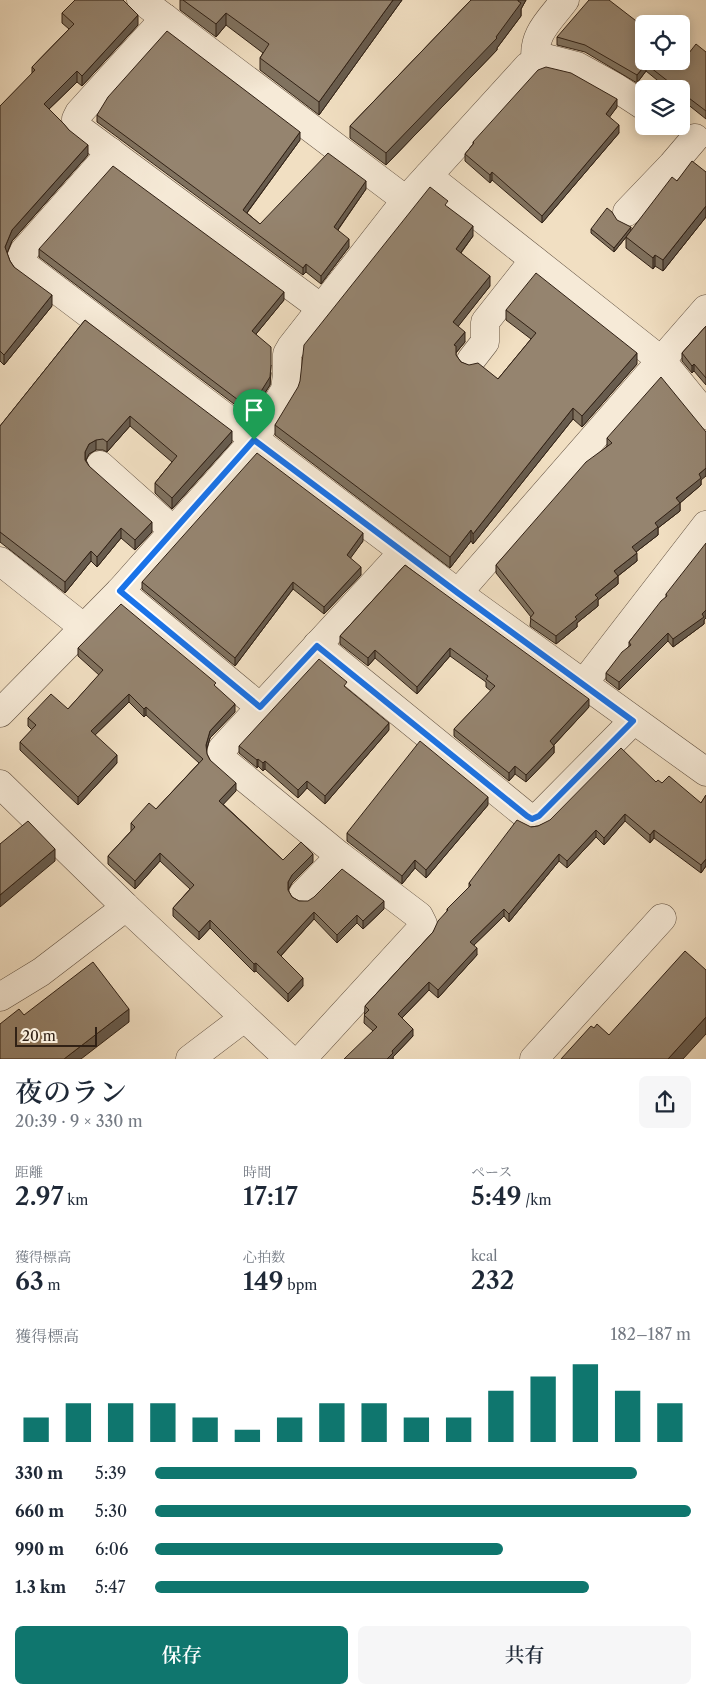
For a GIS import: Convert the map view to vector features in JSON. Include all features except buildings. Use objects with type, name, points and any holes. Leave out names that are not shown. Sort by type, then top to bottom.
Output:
[{"type":"street","points":[[141,0],[406,200]]},
{"type":"street","points":[[536,61],[534,52],[535,42],[565,0]]},
{"type":"street","points":[[165,18],[79,112],[76,119],[78,128],[321,308]]},
{"type":"street","points":[[0,713],[120,591],[254,440],[285,390],[287,354],[406,200],[528,66],[546,58],[577,66],[635,101]]},
{"type":"street","points":[[627,212],[672,166],[692,136]]},
{"type":"street","points":[[111,152],[24,251],[21,258],[24,265],[458,593],[706,772]]},
{"type":"street","points":[[428,176],[662,361],[706,415]]},
{"type":"street","points":[[471,360],[485,342],[485,322],[534,260]]},
{"type":"street","points":[[458,593],[706,309]]},
{"type":"street","points":[[100,465],[174,531]]},
{"type":"street","points":[[583,684],[706,525]]},
{"type":"street","points":[[302,1059],[421,930],[423,924],[419,916],[340,856],[220,756],[222,749],[403,552]]},
{"type":"street","points":[[0,561],[83,627]]},
{"type":"street","points":[[120,591],[260,707]]},
{"type":"street","points":[[317,646],[532,819],[539,816],[633,721]]},
{"type":"street","points":[[5,799],[78,859],[126,907],[289,1059]]},
{"type":"street","points":[[303,894],[340,856]]},
{"type":"street","points":[[0,997],[41,972],[126,907]]},
{"type":"street","points":[[534,1059],[662,918]]},
{"type":"street","points":[[190,1059],[244,1018]]},
{"type":"route","points":[[254,440],[633,721],[539,816],[532,819],[317,646],[260,707],[120,591],[254,440]]}]
